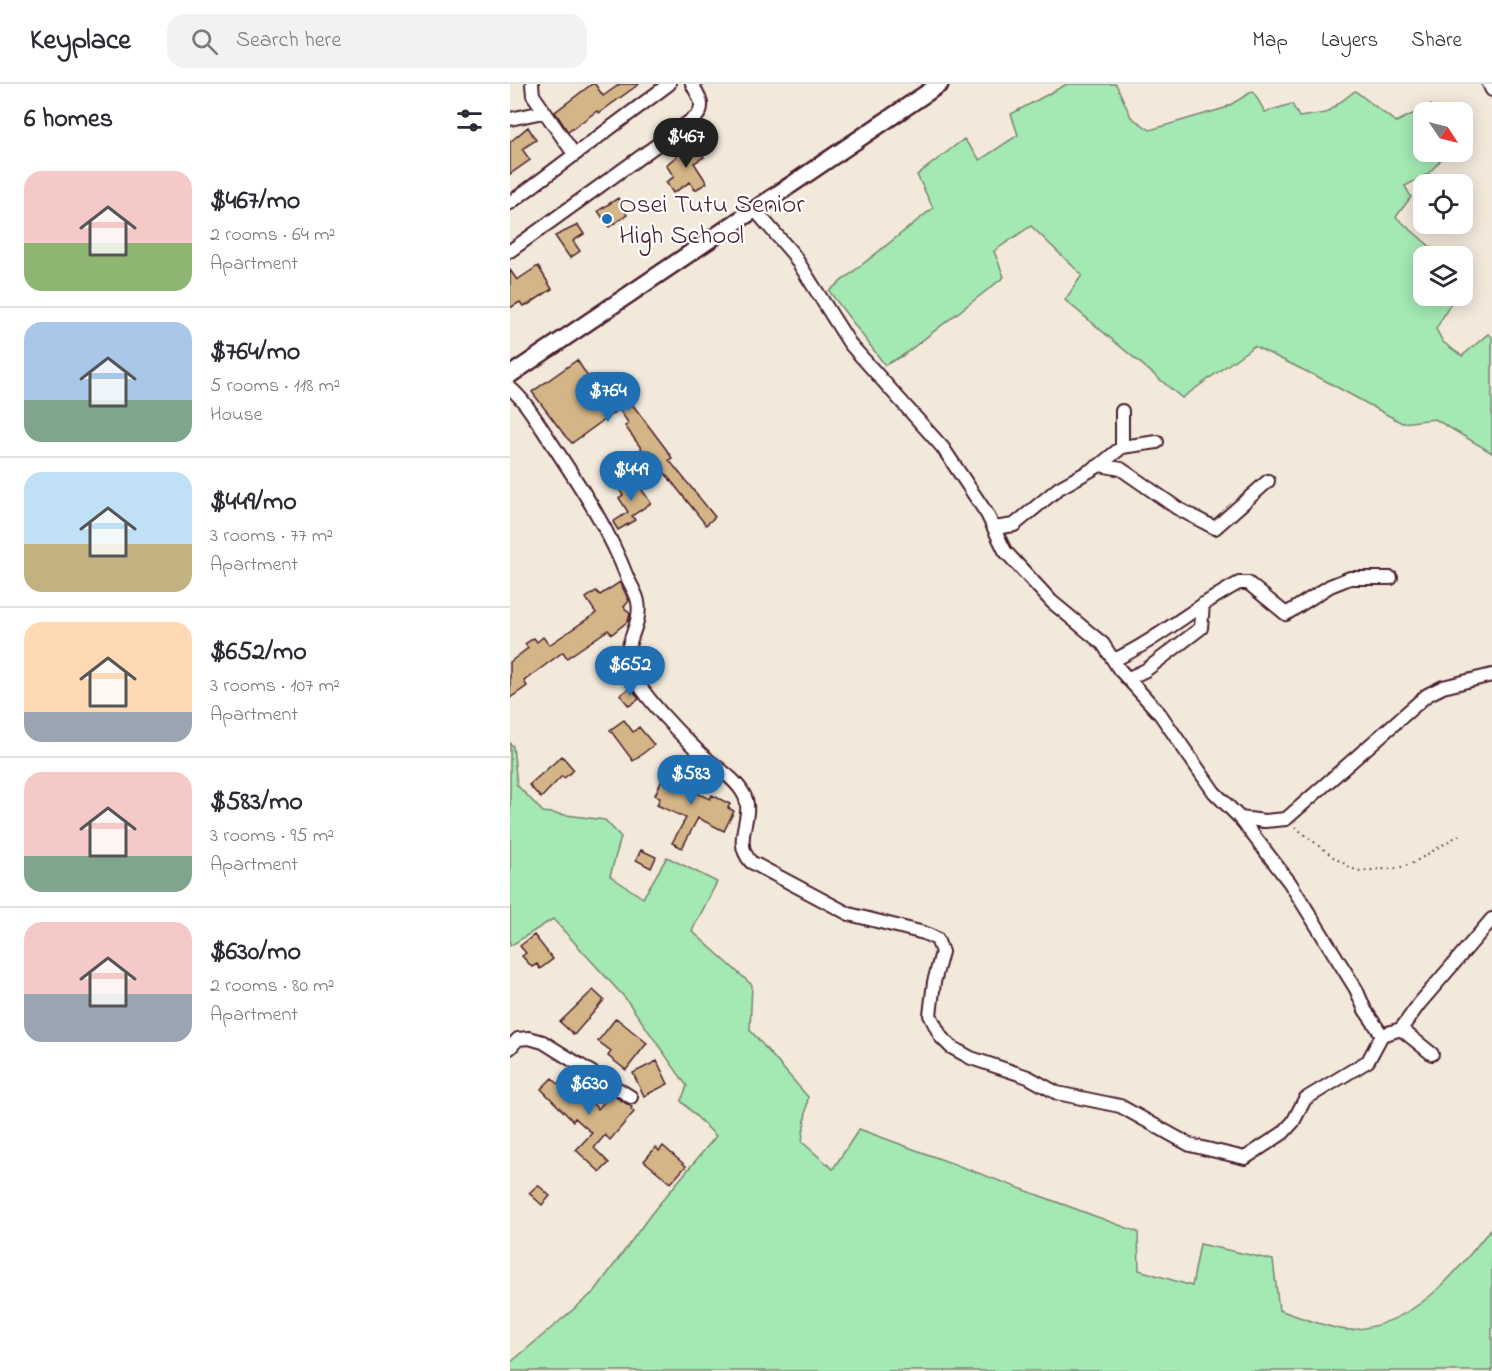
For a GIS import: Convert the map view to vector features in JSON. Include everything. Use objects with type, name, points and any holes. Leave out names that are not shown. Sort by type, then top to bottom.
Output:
[{"type":"street","points":[[532,84],[533,95],[543,112],[574,154]]},
{"type":"street","points":[[510,203],[669,84]]},
{"type":"street","points":[[510,251],[697,116],[702,110],[702,103],[692,84]]},
{"type":"street","points":[[940,84],[754,209],[511,383],[586,497],[618,552],[639,603],[639,617],[628,660],[635,677],[681,732],[736,784],[746,798],[741,845],[746,857],[751,862],[849,914],[924,933],[937,939],[942,952],[934,982],[930,1015],[940,1037],[951,1047],[971,1058],[1028,1077],[1057,1093],[1120,1106],[1190,1145],[1245,1158],[1283,1133],[1293,1122],[1305,1098],[1368,1061],[1382,1035],[1401,1029],[1419,1004],[1492,920]]},
{"type":"street","points":[[1488,84],[1492,90]]},
{"type":"street","points":[[510,119],[543,112]]},
{"type":"street","points":[[754,209],[793,254],[844,336],[943,448],[994,528],[1005,551],[1045,596],[1103,644],[1160,714],[1214,792],[1240,818],[1298,894],[1382,1035]]},
{"type":"street","points":[[1122,411],[1122,447]]},
{"type":"street","points":[[994,528],[1014,525],[1059,488],[1100,465],[1122,447],[1157,442]]},
{"type":"street","points":[[1100,465],[1121,469],[1161,498],[1215,528],[1268,481]]},
{"type":"street","points":[[1114,660],[1149,643],[1203,604],[1244,582],[1286,614],[1330,586],[1350,578],[1391,578]]},
{"type":"street","points":[[1129,678],[1146,670],[1201,628],[1203,604]]},
{"type":"street","points":[[1240,818],[1265,821],[1286,819],[1427,695],[1443,687],[1492,675]]},
{"type":"street","points":[[1401,1029],[1432,1054]]},
{"type":"street","points":[[510,1048],[518,1039],[529,1038],[543,1042],[631,1097]]},
{"type":"path","points":[[1286,819],[1320,848],[1357,871],[1399,868],[1413,863],[1459,835]]},
{"type":"green space","points":[[1067,84],[1116,84],[1131,117],[1150,130],[1225,108],[1253,91],[1265,112],[1292,104],[1299,117],[1326,113],[1355,91],[1396,122],[1413,114],[1413,162],[1439,162],[1428,174],[1413,174],[1413,182],[1405,186],[1411,197],[1396,217],[1429,246],[1413,246],[1413,306],[1449,306],[1436,329],[1443,342],[1462,356],[1488,334],[1492,337],[1492,453],[1435,419],[1402,423],[1324,380],[1254,346],[1182,398],[1065,300],[1082,275],[1031,226],[994,251],[1004,277],[902,356],[885,365],[829,291],[933,208],[917,175],[964,139],[980,160],[1018,135],[1011,114]]},
{"type":"green space","points":[[510,743],[513,746],[517,785],[543,812],[605,820],[621,837],[610,876],[643,898],[667,857],[717,882],[692,931],[752,985],[750,1030],[808,1097],[802,1142],[833,1169],[859,1129],[1138,1232],[1139,1270],[1192,1286],[1200,1244],[1273,1260],[1279,1310],[1344,1330],[1373,1326],[1395,1319],[1414,1308],[1448,1279],[1492,1227],[1492,1371],[510,1371],[510,1363],[595,1291],[651,1214],[716,1136],[681,1101],[687,1086],[626,999],[553,919],[510,946]]},
{"type":"building","points":[[595,84],[603,96],[620,84],[639,84],[568,132],[555,112]]},
{"type":"building","points":[[528,127],[536,140],[522,149],[530,160],[510,174],[510,142]]},
{"type":"building","points":[[694,142],[704,157],[694,163],[707,183],[695,190],[690,182],[673,193],[666,182],[674,177],[666,165]]},
{"type":"building","points":[[618,198],[627,215],[609,227],[598,211]]},
{"type":"building","points":[[578,225],[584,234],[573,241],[580,251],[570,258],[555,236]]},
{"type":"building","points":[[538,266],[552,289],[529,304],[523,306],[520,302],[510,308],[510,270],[517,280]]},
{"type":"building","points":[[577,360],[603,400],[620,388],[666,449],[672,458],[669,460],[715,517],[706,525],[660,467],[657,470],[625,426],[629,424],[619,409],[572,443],[566,437],[532,392]]},
{"type":"building","points":[[634,478],[651,503],[632,516],[635,520],[618,530],[613,522],[628,512],[619,498],[623,495],[618,488]]},
{"type":"building","points":[[620,582],[629,601],[624,607],[630,614],[628,621],[612,634],[608,630],[567,658],[563,652],[524,681],[527,686],[510,698],[510,662],[528,648],[525,644],[534,638],[537,642],[543,637],[549,645],[596,613],[586,598],[596,591],[600,595]]},
{"type":"building","points":[[631,687],[639,699],[629,706],[620,695]]},
{"type":"building","points":[[624,720],[633,732],[639,727],[654,745],[633,761],[610,730]]},
{"type":"building","points":[[562,756],[574,770],[564,778],[562,776],[541,798],[529,785]]},
{"type":"building","points":[[675,769],[695,777],[690,790],[710,799],[712,795],[730,804],[728,808],[734,811],[724,831],[698,818],[682,848],[672,843],[686,818],[657,805],[660,798],[655,795],[662,780],[669,783]]},
{"type":"building","points":[[641,850],[656,857],[651,868],[636,860]]},
{"type":"building","points":[[534,935],[553,959],[540,969],[537,964],[532,967],[522,956],[526,953],[520,946]]},
{"type":"building","points":[[593,990],[604,1000],[574,1035],[560,1022]]},
{"type":"building","points":[[616,1018],[647,1043],[626,1070],[608,1056],[611,1051],[598,1041]]},
{"type":"building","points":[[657,1061],[668,1084],[644,1096],[633,1073]]},
{"type":"building","points":[[566,1075],[587,1092],[584,1095],[598,1109],[611,1094],[632,1107],[634,1112],[610,1140],[605,1135],[594,1148],[609,1163],[600,1172],[576,1150],[592,1133],[575,1118],[573,1121],[541,1089],[552,1078],[558,1084]]},
{"type":"building","points":[[663,1146],[686,1166],[671,1183],[644,1161],[656,1147],[659,1151]]},
{"type":"building","points":[[538,1185],[550,1196],[542,1205],[529,1193]]},
{"type":"place","name":"Osei Tutu Senior High School","points":[[607,219]]}]
